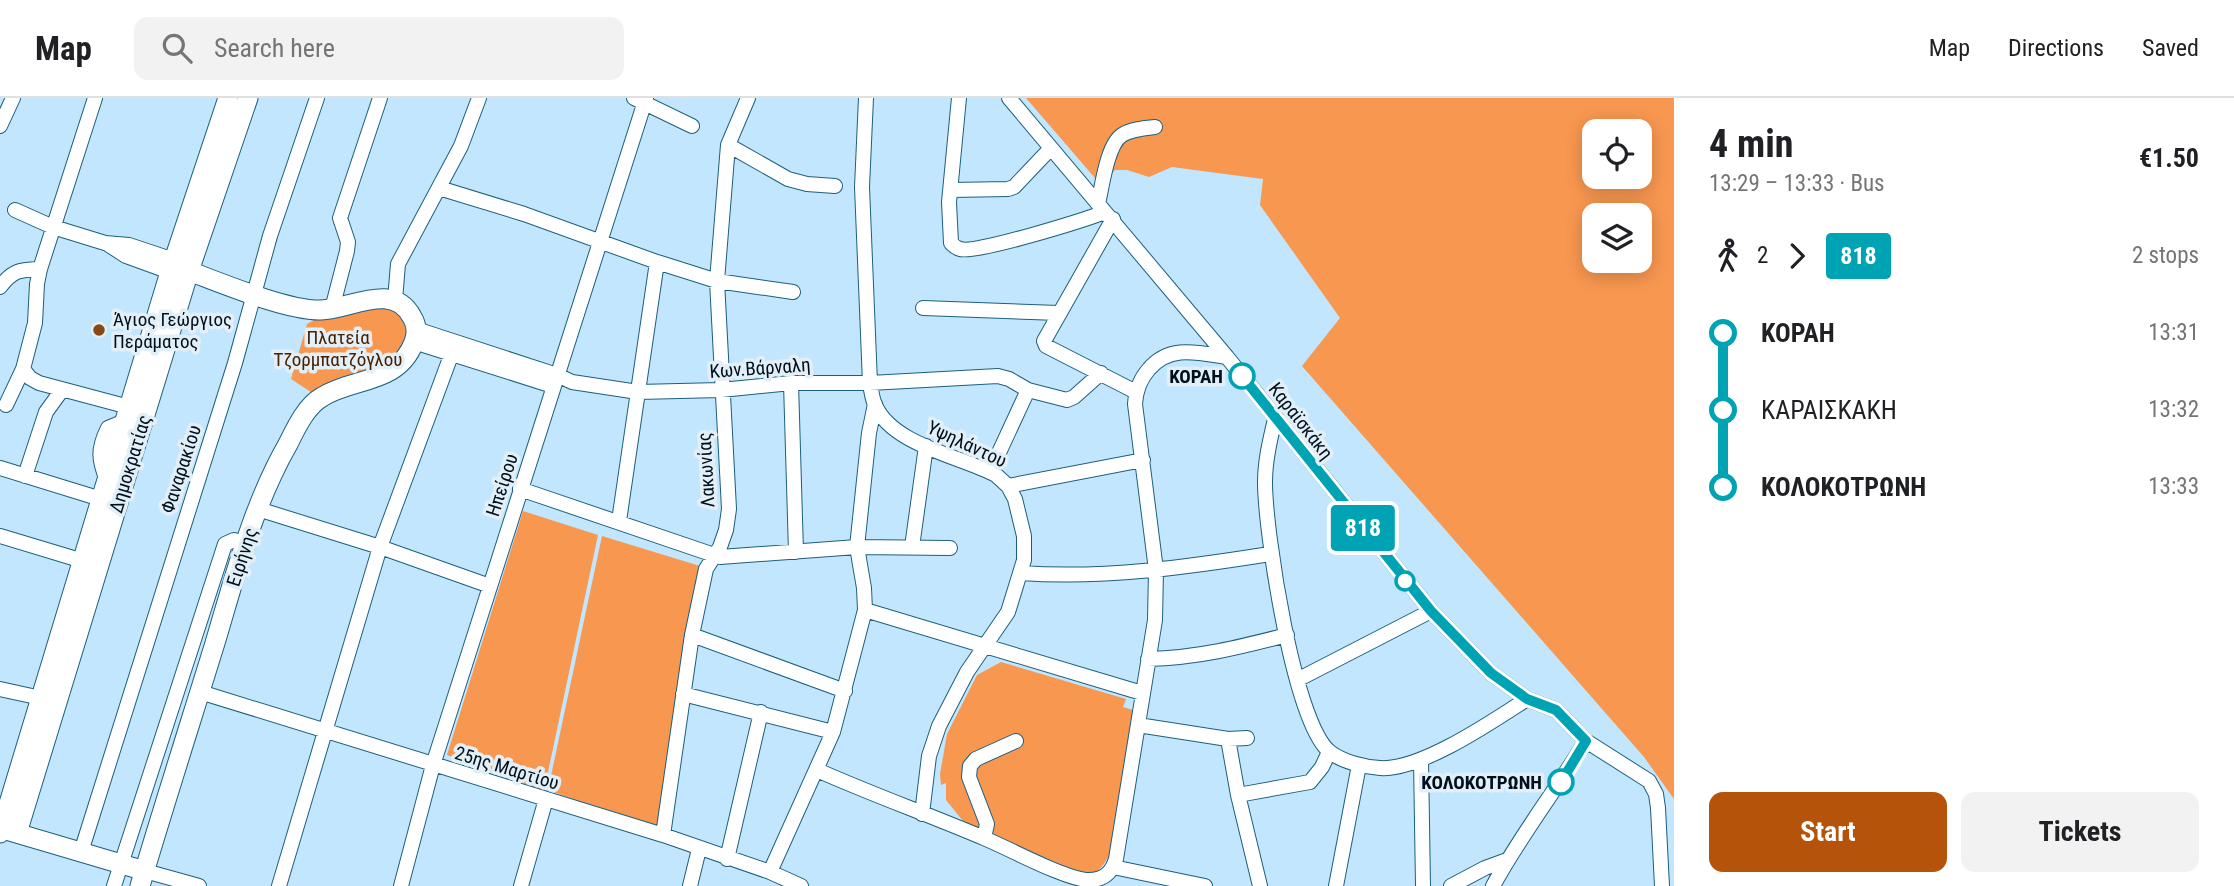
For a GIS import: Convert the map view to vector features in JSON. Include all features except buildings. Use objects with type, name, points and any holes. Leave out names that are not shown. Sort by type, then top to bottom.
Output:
[{"type":"main road","name":"Δημοκρατίας","points":[[5,831],[228,98]]},
{"type":"main road","name":"Δημοκρατίας","points":[[5,831],[41,698],[127,414],[178,268],[248,98]]},
{"type":"main road","points":[[178,268],[308,309],[332,309],[383,298],[395,300],[411,314],[415,336]]},
{"type":"main road","name":"Ειρήνης","points":[[143,878],[246,543],[282,453],[314,402],[332,392],[388,373],[405,358],[415,336]]},
{"type":"main road","points":[[5,831],[81,852],[116,879],[143,878]]},
{"type":"street","points":[[0,126],[13,98]]},
{"type":"street","points":[[6,405],[23,369],[35,323],[40,269],[95,98]]},
{"type":"street","name":"Φαναρακίου","points":[[81,852],[228,387],[270,236],[317,98]]},
{"type":"street","points":[[332,309],[348,242],[340,218],[380,98]]},
{"type":"street","points":[[395,300],[398,264],[461,146],[480,98]]},
{"type":"street","name":"Λακωνίας","points":[[663,835],[692,635],[706,569],[726,530],[729,509],[717,281],[728,145],[748,98]]},
{"type":"street","name":"Υψηλάντου","points":[[866,98],[862,187],[870,383],[875,404],[897,431],[990,472],[1008,486],[1015,499],[1024,536],[1024,560],[1008,612],[967,672],[932,742],[922,814]]},
{"type":"street","points":[[959,98],[951,190],[951,243],[960,250],[981,247],[1060,227],[1105,212]]},
{"type":"street","name":"Καραϊσκάκη","points":[[1009,98],[1227,357],[1431,611],[1491,673],[1527,699],[1556,710],[1586,741],[1649,781],[1656,793],[1662,886]]},
{"type":"street","points":[[642,99],[692,126]]},
{"type":"street","name":"Ηπείρου","points":[[401,886],[433,765],[600,240],[642,99]]},
{"type":"street","points":[[1136,392],[1046,346],[1045,336],[1059,313],[1105,212],[1109,159],[1120,136],[1130,131],[1155,127]]},
{"type":"street","points":[[728,145],[788,179],[807,184],[835,186]]},
{"type":"street","points":[[951,190],[1014,187],[1051,148]]},
{"type":"street","points":[[439,188],[717,281],[793,292]]},
{"type":"street","points":[[15,210],[53,227],[105,243],[126,256],[178,268]]},
{"type":"street","points":[[619,521],[657,262]]},
{"type":"street","points":[[0,287],[9,275],[16,271],[40,269]]},
{"type":"street","points":[[923,308],[1059,313]]},
{"type":"street","name":"Κων.Βάρναλη","points":[[415,336],[555,380],[638,392],[721,390],[791,383],[870,383],[998,376],[1010,379],[1028,390],[1071,399],[1101,373]]},
{"type":"street","points":[[279,886],[380,547],[454,348]]},
{"type":"street","points":[[817,770],[984,838],[1063,880],[1095,880],[1103,877],[1113,867],[1155,620],[1156,570],[1135,404],[1136,392],[1142,378],[1161,357],[1192,351],[1227,357]]},
{"type":"street","points":[[23,369],[39,383],[127,414]]},
{"type":"street","points":[[791,383],[796,552]]},
{"type":"street","points":[[25,476],[46,412],[62,390]]},
{"type":"street","points":[[990,472],[1028,390]]},
{"type":"street","points":[[770,873],[832,732],[865,610],[857,547],[869,433],[875,404]]},
{"type":"street","points":[[1275,419],[1265,481],[1270,554],[1297,680],[1311,724],[1329,752],[1359,765],[1383,769],[1401,767],[1421,760],[1527,699]]},
{"type":"street","points":[[912,547],[926,446]]},
{"type":"street","points":[[1008,486],[1143,460]]},
{"type":"street","points":[[0,468],[25,476],[104,490]]},
{"type":"street","points":[[520,489],[720,556],[857,547],[950,548]]},
{"type":"street","points":[[258,509],[380,547],[490,586]]},
{"type":"street","points":[[0,536],[83,561]]},
{"type":"street","points":[[116,879],[225,544],[234,540],[246,543]]},
{"type":"street","points":[[1021,573],[1056,576],[1156,570],[1270,554]]},
{"type":"street","points":[[865,610],[1142,693]]},
{"type":"street","points":[[1297,680],[1431,611]]},
{"type":"street","points":[[692,635],[845,691]]},
{"type":"street","points":[[1148,659],[1209,654],[1287,635]]},
{"type":"street","points":[[0,689],[41,698]]},
{"type":"street","name":"25ης Μαρτίου","points":[[200,692],[663,835],[797,885]]},
{"type":"street","points":[[682,694],[832,732]]},
{"type":"street","points":[[727,859],[761,712]]},
{"type":"street","points":[[1138,725],[1228,739],[1247,738]]},
{"type":"street","points":[[1228,739],[1238,795],[1260,886]]},
{"type":"street","points":[[984,838],[987,824],[969,776],[970,766],[976,759],[1016,741]]},
{"type":"street","points":[[1493,886],[1507,860],[1586,741]]},
{"type":"street","points":[[1238,795],[1310,782],[1317,775],[1329,752]]},
{"type":"street","points":[[1421,760],[1423,886]]},
{"type":"street","points":[[1336,886],[1359,765]]},
{"type":"street","points":[[521,886],[546,799]]},
{"type":"street","points":[[690,886],[699,849]]},
{"type":"street","points":[[1451,886],[1507,860]]},
{"type":"street","points":[[1113,867],[1205,886]]},
{"type":"street","points":[[143,878],[199,886]]},
{"type":"green space","points":[[1026,98],[1674,98],[1674,799],[1644,757],[1302,366],[1340,318],[1260,205],[1263,179],[1172,167],[1149,177],[1127,170],[1115,170],[1101,185]]},
{"type":"green space","name":"Πλατεία Τζορμπατζόγλου","points":[[383,307],[392,308],[405,318],[408,342],[388,362],[376,369],[311,392],[291,379],[307,324],[318,318]]},
{"type":"green space","points":[[523,511],[598,535],[544,791],[447,755]]},
{"type":"green space","points":[[602,536],[700,566],[658,830],[548,790]]},
{"type":"green space","points":[[1001,662],[1126,699],[1123,707],[1133,710],[1110,855],[1097,873],[1080,872],[967,826],[946,800],[946,783],[941,785],[940,774],[947,734],[977,675]]},
{"type":"bus line","name":"818","points":[[1242,376],[1431,611],[1491,673],[1527,699],[1556,710],[1579,732],[1586,741],[1561,782]]},
{"type":"place","name":"Άγιος Γεώργιος Περάματος","points":[[99,330]]},
{"type":"place","name":"ΚΟΡΑΗ","points":[[1242,376]]},
{"type":"place","name":"ΚΟΛΟΚΟΤΡΩΝΗ","points":[[1561,782]]}]
